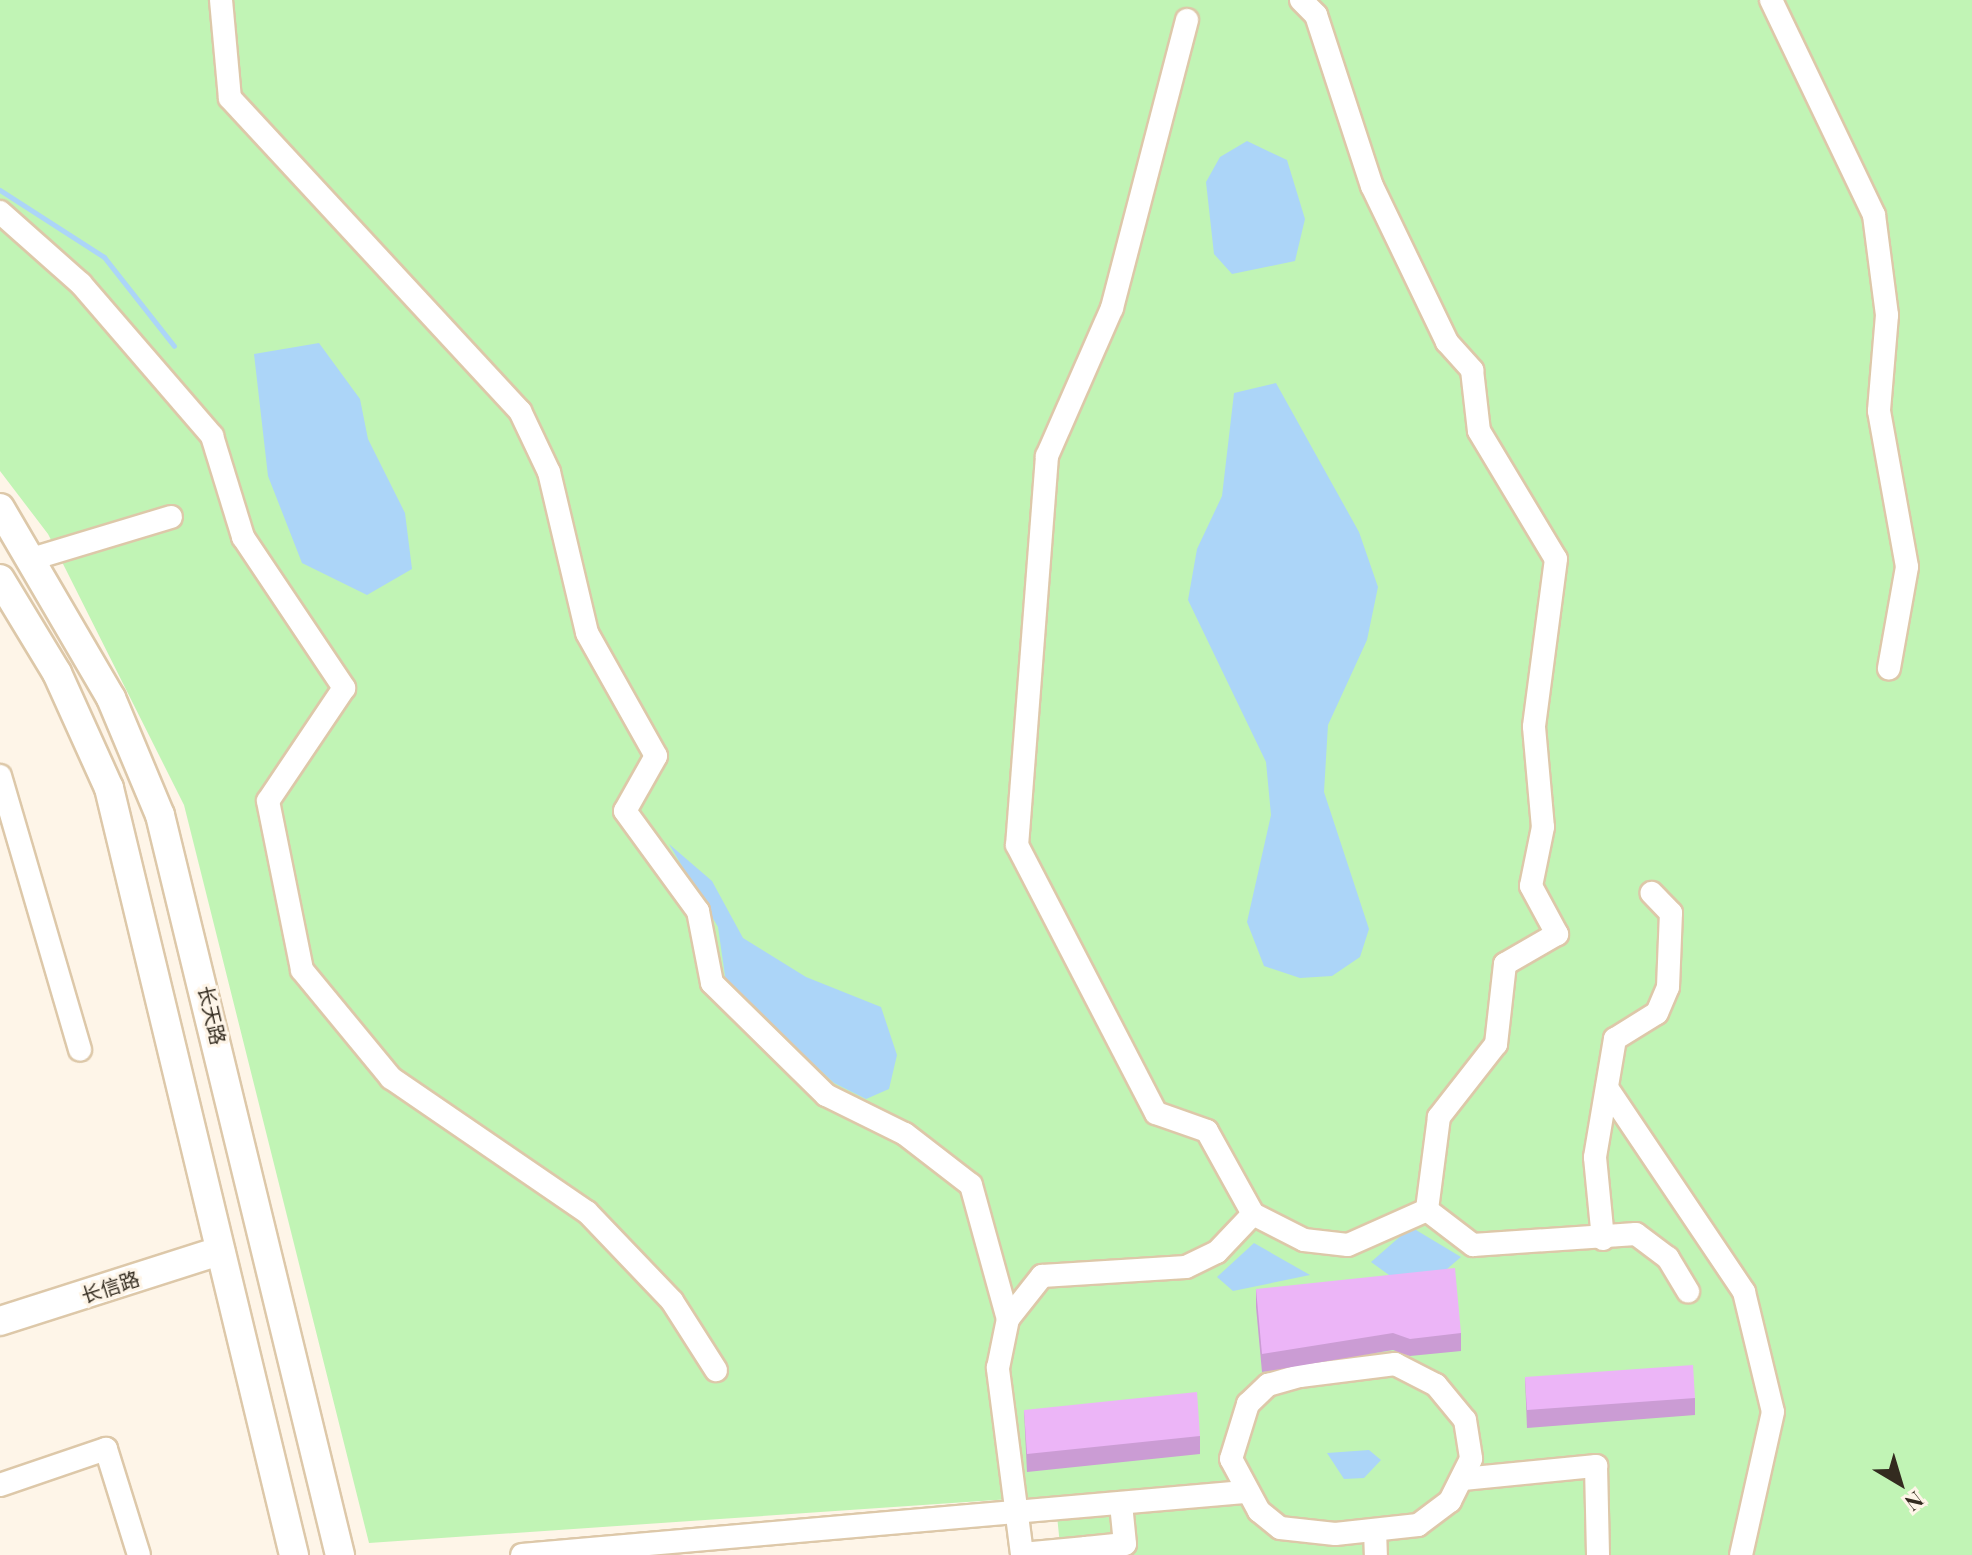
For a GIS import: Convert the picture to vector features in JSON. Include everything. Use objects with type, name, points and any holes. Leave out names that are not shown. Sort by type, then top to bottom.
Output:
[{"type":"main road","name":"长天路","points":[[0,508],[35,558],[111,698],[160,815],[340,1555]]},
{"type":"main road","points":[[4,593],[57,673],[109,788],[294,1555]]},
{"type":"main road","name":"长信路","points":[[0,1301],[217,1241]]},
{"type":"main road","name":"长信路","points":[[0,1321],[217,1241]]},
{"type":"street","points":[[221,0],[230,98],[520,411],[549,472],[587,633],[656,756],[625,811],[698,911],[712,983],[826,1095],[905,1134],[971,1185],[1008,1319]]},
{"type":"street","points":[[1301,0],[1316,15],[1372,186],[1447,342],[1472,370],[1479,431],[1556,559],[1534,727],[1543,827],[1531,886],[1557,934],[1505,964],[1496,1044],[1439,1117],[1427,1210]]},
{"type":"street","points":[[1771,0],[1874,215],[1887,315],[1879,411],[1907,567],[1889,668]]},
{"type":"street","points":[[1187,20],[1112,308],[1047,456],[1017,845],[1156,1113],[1207,1131],[1253,1214],[1304,1240],[1348,1245],[1427,1210]]},
{"type":"street","points":[[0,212],[81,284],[212,436],[243,537],[344,688],[268,801],[302,970],[391,1078],[587,1212],[672,1301],[716,1370]]},
{"type":"street","points":[[35,558],[171,517]]},
{"type":"street","points":[[0,776],[80,1050]]},
{"type":"street","points":[[1603,1239],[1595,1157],[1615,1039],[1657,1013],[1668,987],[1671,913],[1652,893]]},
{"type":"street","points":[[1607,1088],[1744,1292],[1773,1412],[1741,1555]]},
{"type":"street","points":[[1427,1210],[1473,1245],[1603,1239],[1636,1234],[1668,1258],[1688,1291]]},
{"type":"street","points":[[1121,1504],[1125,1544],[1087,1551],[1022,1554],[998,1368],[1008,1319],[1042,1276],[1186,1267],[1217,1252],[1253,1214]]},
{"type":"street","points":[[1395,1364],[1436,1385],[1465,1420],[1471,1459],[1463,1479],[1450,1501],[1418,1525],[1304,1535],[1280,1528],[1244,1492],[1231,1459],[1235,1432],[1268,1385],[1395,1364]]},
{"type":"street","points":[[0,1485],[106,1449],[139,1555]]},
{"type":"street","points":[[1463,1479],[1596,1466],[1598,1555]]},
{"type":"street","points":[[522,1555],[634,1550],[1244,1492]]},
{"type":"street","points":[[1375,1530],[1376,1555]]},
{"type":"green space","points":[[0,0],[1972,0],[1972,1555],[1061,1555],[1055,1496],[369,1543],[184,805],[48,534],[0,471]]},
{"type":"water","points":[[1247,141],[1287,160],[1305,219],[1295,261],[1232,274],[1214,254],[1206,182],[1220,157]]},
{"type":"water","points":[[319,343],[360,399],[368,439],[405,513],[412,569],[367,595],[302,563],[268,476],[254,354]]},
{"type":"water","points":[[1276,383],[1359,532],[1378,587],[1367,640],[1328,725],[1324,792],[1369,929],[1360,957],[1332,976],[1300,978],[1264,966],[1247,922],[1271,815],[1266,762],[1188,600],[1197,549],[1222,496],[1234,393]]},
{"type":"water","points":[[669,844],[712,881],[743,938],[806,977],[881,1007],[897,1055],[889,1089],[866,1099],[834,1083],[726,983],[718,927]]},
{"type":"water","points":[[1411,1227],[1461,1257],[1440,1275],[1389,1275],[1371,1262]]},
{"type":"water","points":[[1254,1243],[1310,1275],[1233,1291],[1217,1277]]},
{"type":"water","points":[[1369,1450],[1381,1460],[1364,1478],[1344,1479],[1327,1453]]},
{"type":"building","points":[[1455,1268],[1461,1333],[1410,1339],[1393,1333],[1262,1354],[1256,1289]]},
{"type":"building","points":[[1693,1365],[1695,1398],[1527,1410],[1525,1377]]},
{"type":"building","points":[[1197,1392],[1200,1436],[1027,1454],[1024,1410]]},
{"type":"waterway","points":[[0,190],[104,257],[174,346]]}]
